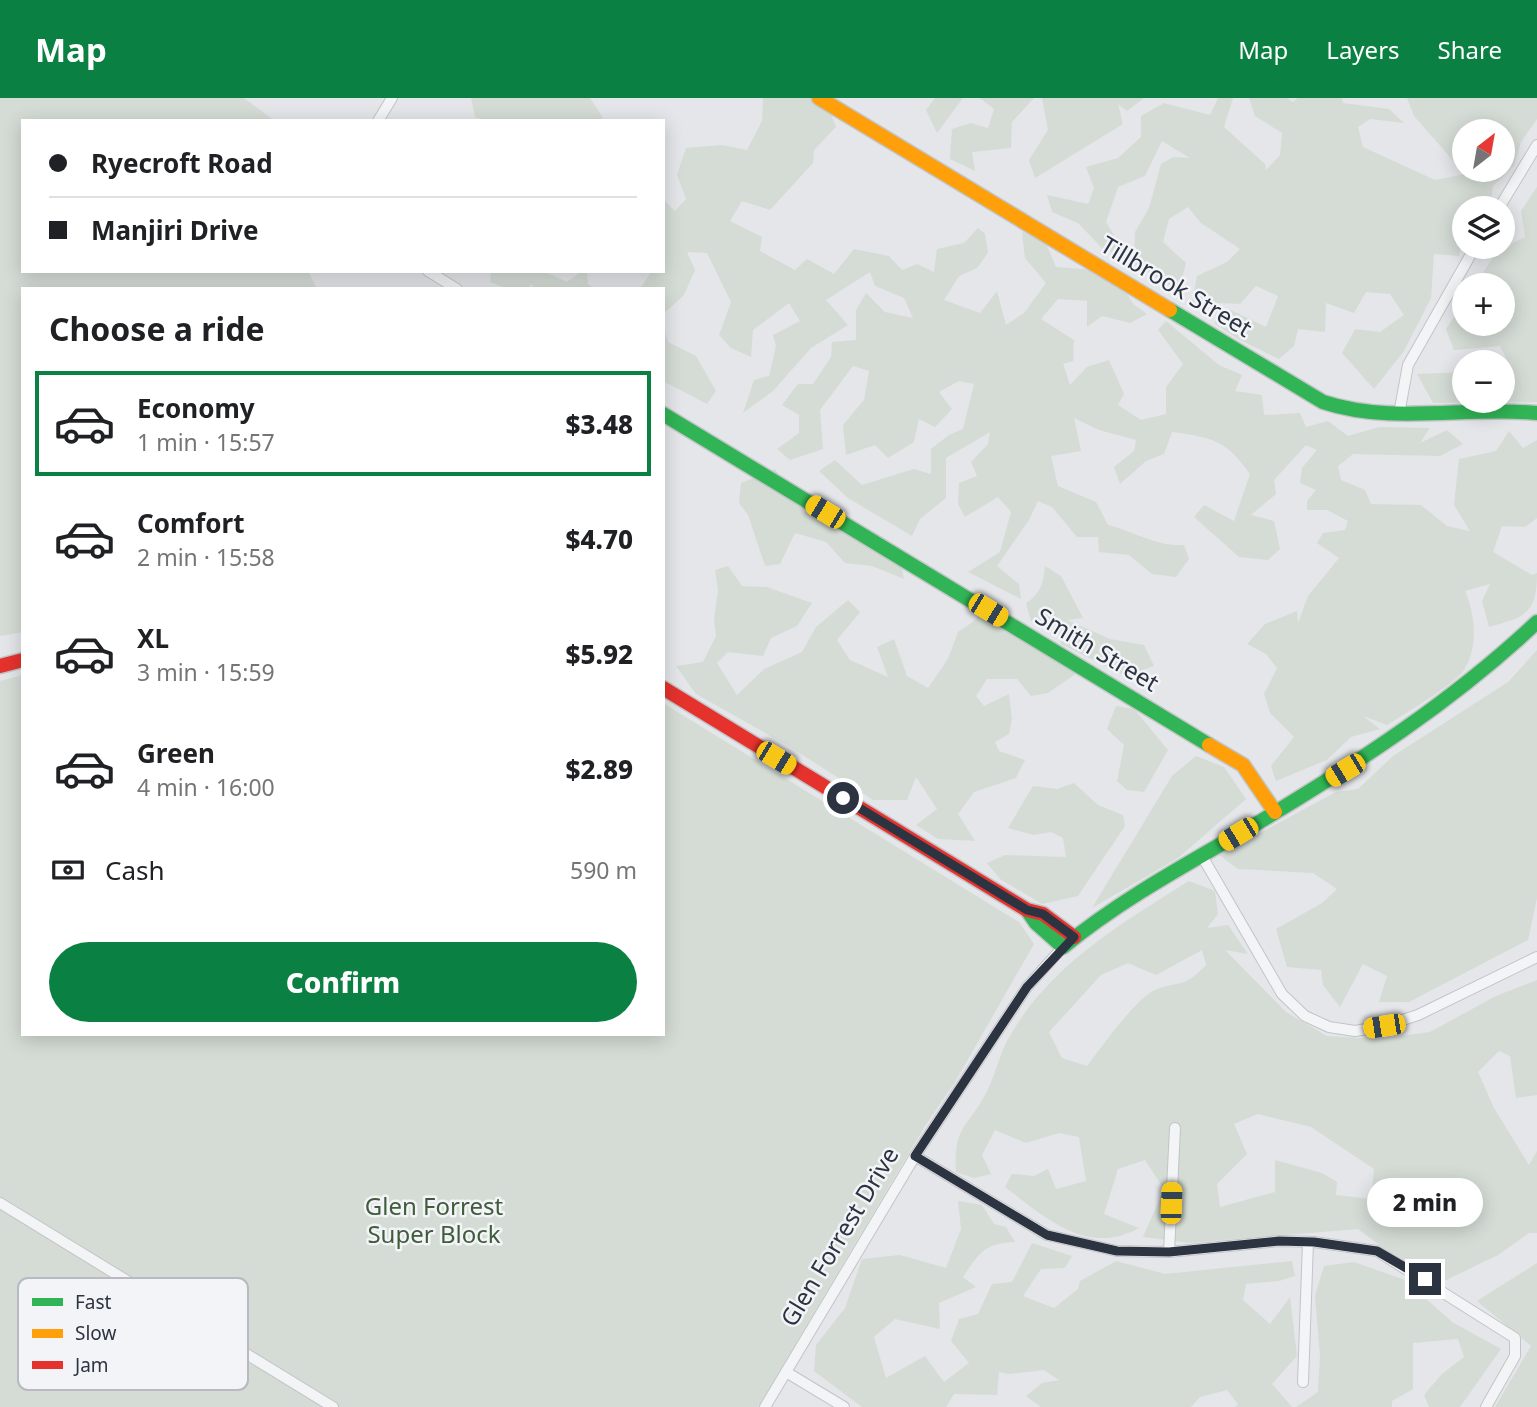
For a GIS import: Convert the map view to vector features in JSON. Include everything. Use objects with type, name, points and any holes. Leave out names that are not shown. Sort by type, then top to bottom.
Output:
[{"type":"street","points":[[379,119],[392,98]]},
{"type":"street","name":"Tillbrook Street","points":[[819,98],[1323,402],[1366,415],[1511,411],[1537,413]]},
{"type":"street","points":[[1506,196],[1537,145]]},
{"type":"street","points":[[1399,414],[1408,365],[1468,259]]},
{"type":"street","points":[[431,273],[454,287]]},
{"type":"street","name":"Smith Street","points":[[665,415],[1242,765],[1275,812]]},
{"type":"street","name":"Glen Forrest Drive","points":[[765,1407],[915,1156],[1027,987],[1068,942],[1138,891],[1202,856],[1391,742],[1451,700],[1497,662],[1537,622]]},
{"type":"street","points":[[0,666],[21,661]]},
{"type":"street","points":[[665,689],[1027,910],[1043,914],[1068,942]]},
{"type":"street","points":[[1202,856],[1282,994],[1305,1016],[1329,1027],[1354,1031],[1384,1026],[1419,1015],[1537,957]]},
{"type":"street","points":[[1169,1252],[1175,1128]]},
{"type":"street","points":[[915,1156],[1047,1235],[1117,1251],[1169,1252],[1279,1241],[1377,1251],[1515,1338],[1515,1356],[1486,1407]]},
{"type":"street","points":[[0,1203],[122,1278]]},
{"type":"street","points":[[1303,1382],[1308,1242]]},
{"type":"street","points":[[248,1355],[333,1407]]},
{"type":"street","points":[[786,1372],[844,1407]]},
{"type":"green space","points":[[0,98],[244,98],[272,119],[21,119],[21,273],[309,273],[316,287],[21,287],[21,632],[0,636]]},
{"type":"green space","points":[[471,98],[590,98],[602,119],[480,119],[475,117]]},
{"type":"green space","points":[[763,98],[813,98],[828,106],[836,127],[814,150],[813,163],[770,210],[742,201],[730,221],[762,237],[760,251],[795,270],[807,259],[834,274],[854,249],[889,256],[902,270],[917,264],[934,272],[937,249],[964,243],[978,228],[985,234],[988,253],[977,268],[959,276],[944,300],[980,313],[997,291],[1006,325],[1024,313],[1046,283],[1025,258],[1022,232],[1045,241],[1056,267],[1084,269],[1120,281],[1133,304],[1147,314],[1130,323],[1102,316],[1087,327],[1087,301],[1058,299],[1041,319],[1074,340],[1073,361],[1063,364],[1070,385],[1087,367],[1109,360],[1124,394],[1118,405],[1141,420],[1166,414],[1166,387],[1183,364],[1158,330],[1166,321],[1219,365],[1242,375],[1235,391],[1262,395],[1264,415],[1300,413],[1306,427],[1328,421],[1348,436],[1379,427],[1430,428],[1420,443],[1447,430],[1463,444],[1440,456],[1353,454],[1338,466],[1341,480],[1365,490],[1371,504],[1421,505],[1447,526],[1470,531],[1454,505],[1459,459],[1496,451],[1509,431],[1523,448],[1537,440],[1537,518],[1525,527],[1502,526],[1493,552],[1532,575],[1537,573],[1535,597],[1531,605],[1520,616],[1489,627],[1482,601],[1490,584],[1465,591],[1473,620],[1474,641],[1469,661],[1459,676],[1387,725],[1363,716],[1380,729],[1351,737],[1327,760],[1276,781],[1271,766],[1294,737],[1270,713],[1264,694],[1277,668],[1266,654],[1247,644],[1265,624],[1297,611],[1298,623],[1308,596],[1339,558],[1317,543],[1323,533],[1345,530],[1348,521],[1327,510],[1307,510],[1307,501],[1316,490],[1300,483],[1302,468],[1317,450],[1306,445],[1274,480],[1276,494],[1251,515],[1274,521],[1280,549],[1268,560],[1239,557],[1194,517],[1204,505],[1234,521],[1250,474],[1225,447],[1198,436],[1172,432],[1164,454],[1146,461],[1120,484],[1114,467],[1134,451],[1136,440],[1099,430],[1074,418],[1081,451],[1051,456],[1058,486],[1096,502],[1108,525],[1156,541],[1184,545],[1189,559],[1176,577],[1152,574],[1129,555],[1099,552],[1098,537],[1077,537],[1052,507],[1038,501],[1029,520],[997,566],[1019,584],[1021,599],[968,572],[1000,552],[1011,512],[998,497],[965,517],[958,504],[959,483],[977,476],[971,462],[988,444],[990,432],[946,458],[946,498],[920,519],[912,536],[848,498],[819,471],[835,460],[862,485],[914,469],[931,474],[931,449],[949,435],[963,429],[974,384],[959,381],[939,392],[952,409],[935,427],[919,419],[914,442],[888,458],[875,445],[846,455],[843,425],[864,400],[869,371],[853,366],[820,410],[823,449],[790,460],[777,449],[799,433],[799,415],[782,405],[798,384],[813,384],[831,357],[832,342],[856,340],[856,310],[866,293],[885,312],[913,318],[904,298],[875,286],[870,272],[826,300],[848,325],[811,348],[773,391],[743,413],[754,380],[769,376],[776,346],[773,335],[800,321],[789,303],[753,330],[751,357],[731,348],[719,335],[731,302],[707,253],[687,252],[695,270],[684,295],[665,312],[665,287],[641,287],[651,273],[665,273],[665,201],[675,211],[686,199],[677,175],[686,148],[722,145],[747,150],[762,121]]},
{"type":"green space","points":[[935,98],[963,98],[937,133],[926,110]]},
{"type":"green space","points":[[980,98],[1034,98],[1012,122],[1011,148],[972,152],[975,171],[950,159],[952,129],[971,123],[988,128],[994,109]]},
{"type":"green space","points":[[1042,98],[1144,98],[1127,111],[1118,104],[1123,124],[1035,178],[1029,160],[1048,130]]},
{"type":"green space","points":[[1218,98],[1233,98],[1224,127],[1265,164],[1266,170],[1280,155],[1282,133],[1255,116],[1249,98],[1287,98],[1293,102],[1298,98],[1342,98],[1343,103],[1389,109],[1404,123],[1370,119],[1358,127],[1363,147],[1435,180],[1452,177],[1452,182],[1497,182],[1493,186],[1492,196],[1452,196],[1452,255],[1434,254],[1431,298],[1404,351],[1374,389],[1342,353],[1355,329],[1380,332],[1404,315],[1390,294],[1366,292],[1354,313],[1326,303],[1325,332],[1298,329],[1294,346],[1279,359],[1238,339],[1214,323],[1231,310],[1266,327],[1278,296],[1256,286],[1240,304],[1192,302],[1197,276],[1227,262],[1240,249],[1201,223],[1188,207],[1169,219],[1163,242],[1186,263],[1179,291],[1134,264],[1135,232],[1149,208],[1161,164],[1173,157],[1190,158],[1162,141],[1145,176],[1118,187],[1106,222],[1127,257],[1104,250],[1078,223],[1052,212],[1047,195],[1088,204],[1094,188],[1086,167],[1118,158],[1141,137],[1141,116],[1164,103],[1210,115]]},
{"type":"green space","points":[[1407,98],[1537,98],[1537,119],[1521,142],[1516,159],[1516,119],[1452,119],[1452,159],[1414,116]]},
{"type":"green space","points":[[1537,187],[1537,402],[1515,402],[1515,350],[1502,350],[1500,346],[1454,350],[1446,329],[1452,320],[1452,336],[1515,336],[1515,273],[1483,273],[1492,259],[1515,259],[1515,242],[1525,237],[1521,211]]},
{"type":"green space","points":[[491,273],[547,273],[567,282],[579,273],[587,273],[588,284],[592,287],[533,287],[532,284],[529,287],[503,287],[490,282]]},
{"type":"green space","points":[[665,333],[668,342],[696,356],[716,391],[707,404],[665,382]]},
{"type":"green space","points":[[1452,373],[1452,403],[1433,403],[1417,374]]},
{"type":"green space","points":[[775,469],[804,512],[849,518],[899,555],[904,579],[872,566],[845,563],[826,542],[795,533],[780,564],[765,566],[748,515],[739,503],[741,483]]},
{"type":"green space","points":[[728,566],[742,586],[767,587],[812,603],[797,626],[771,638],[763,656],[728,652],[717,663],[737,695],[764,669],[802,652],[816,627],[848,600],[860,612],[837,640],[850,660],[888,677],[877,647],[894,639],[907,676],[928,688],[948,659],[958,632],[974,621],[982,611],[1077,673],[1048,693],[1031,696],[1017,679],[987,679],[976,696],[984,706],[1009,694],[1012,719],[1009,734],[995,742],[999,751],[1025,760],[1016,778],[974,792],[958,814],[975,841],[938,839],[916,825],[937,809],[916,777],[907,800],[873,800],[790,747],[696,694],[676,666],[703,662],[716,636],[714,619],[718,590],[715,570]]},
{"type":"green space","points":[[1045,566],[1061,576],[1083,618],[1067,620],[1110,639],[1144,645],[1154,666],[1126,676],[1061,644],[1055,620],[1031,621],[1026,603],[1040,588]]},
{"type":"green space","points":[[1537,650],[1537,898],[1528,940],[1409,1002],[1379,1002],[1387,976],[1363,964],[1340,1007],[1323,985],[1321,970],[1287,967],[1276,929],[1322,903],[1337,889],[1313,873],[1238,869],[1219,855],[1336,792],[1358,789],[1393,756],[1508,682]]},
{"type":"green space","name":"Glen Forrest Super Block","points":[[21,676],[21,1036],[665,1036],[665,704],[1019,922],[1034,944],[955,1082],[925,1126],[758,1407],[0,1407],[0,681]]},
{"type":"green space","points":[[1116,706],[1134,709],[1168,750],[1144,792],[1127,790],[1117,781],[1124,745],[1107,729]]},
{"type":"green space","points":[[1196,756],[1224,767],[1246,799],[1178,858],[1092,908],[1172,776]]},
{"type":"green space","points":[[1074,783],[1098,805],[1123,815],[1125,826],[1078,896],[1042,904],[1000,879],[987,863],[1005,855],[1066,857],[1063,838],[1051,832],[1034,835],[1008,828],[1033,786],[1057,789]]},
{"type":"green space","points":[[1189,881],[1215,891],[1218,914],[1207,928],[1228,925],[1248,954],[1225,950],[1286,1012],[1327,1036],[1377,1039],[1430,1032],[1496,996],[1537,980],[1537,1095],[1516,1098],[1510,1056],[1499,1051],[1478,1072],[1494,1108],[1529,1165],[1537,1151],[1537,1233],[1529,1233],[1498,1255],[1442,1282],[1394,1256],[1358,1229],[1189,1243],[1143,1237],[1164,1189],[1145,1160],[1118,1169],[1104,1214],[1139,1228],[1120,1236],[1102,1238],[1084,1236],[1068,1230],[1051,1221],[1005,1187],[1012,1174],[1034,1176],[1048,1169],[1056,1189],[1086,1181],[1079,1137],[1059,1133],[1026,1143],[995,1130],[982,1155],[991,1174],[974,1178],[956,1172],[960,1135],[987,1091],[1007,1041],[1024,1014],[1064,969],[1087,949]],"holes":[[[1202,950],[1206,965],[1191,978],[1146,996],[1087,1066],[1062,1058],[1049,1032],[1101,975],[1128,963],[1156,975]],[[1258,1114],[1311,1127],[1374,1169],[1371,1199],[1336,1195],[1337,1182],[1322,1173],[1275,1160],[1275,1192],[1220,1207],[1217,1184],[1247,1154],[1234,1124]]]},
{"type":"green space","points":[[958,1201],[982,1205],[994,1224],[1006,1227],[1015,1242],[990,1247],[979,1256],[963,1277],[976,1287],[939,1303],[940,1329],[895,1319],[874,1337],[886,1378],[925,1356],[944,1382],[969,1363],[951,1341],[959,1319],[978,1314],[992,1284],[1012,1282],[1032,1243],[1072,1256],[1065,1268],[1041,1269],[1023,1296],[1054,1308],[1078,1289],[1080,1281],[1116,1261],[1165,1274],[1292,1261],[1295,1276],[1279,1281],[1246,1284],[1243,1300],[1270,1324],[1290,1297],[1297,1356],[1272,1384],[1292,1407],[1235,1407],[1238,1404],[1227,1390],[1200,1397],[1191,1407],[1041,1407],[1026,1396],[1042,1383],[1059,1380],[1044,1370],[1009,1374],[999,1372],[997,1395],[954,1394],[946,1407],[862,1407],[814,1371],[816,1345],[845,1308],[862,1259],[900,1255],[946,1268],[961,1229]]},
{"type":"green space","points":[[1354,1262],[1405,1280],[1452,1322],[1501,1349],[1460,1407],[1429,1407],[1424,1395],[1442,1374],[1464,1357],[1458,1339],[1413,1343],[1413,1389],[1392,1401],[1392,1407],[1296,1407],[1318,1392],[1320,1355],[1315,1296],[1324,1266]]},
{"type":"green space","points":[[1537,1263],[1537,1407],[1495,1407],[1531,1346],[1477,1301]]},
{"type":"traffic: fast","points":[[1170,310],[1323,402],[1349,409],[1402,414],[1510,411],[1537,413]]},
{"type":"traffic: fast","points":[[665,415],[1209,745]]},
{"type":"traffic: fast","points":[[1027,910],[1036,923],[1063,947],[1135,896],[1298,799],[1369,753],[1439,704],[1537,622]]},
{"type":"traffic: slow","points":[[819,98],[1170,310]]},
{"type":"traffic: slow","points":[[1209,745],[1243,765],[1275,812]]},
{"type":"traffic: jam","points":[[0,666],[21,661]]},
{"type":"traffic: jam","points":[[665,689],[1027,910],[1043,914],[1074,937]]},
{"type":"route","points":[[843,798],[1027,910],[1043,914],[1074,937],[1027,987],[915,1156],[1047,1235],[1117,1251],[1169,1252],[1279,1241],[1314,1242],[1377,1251],[1425,1279]]}]
